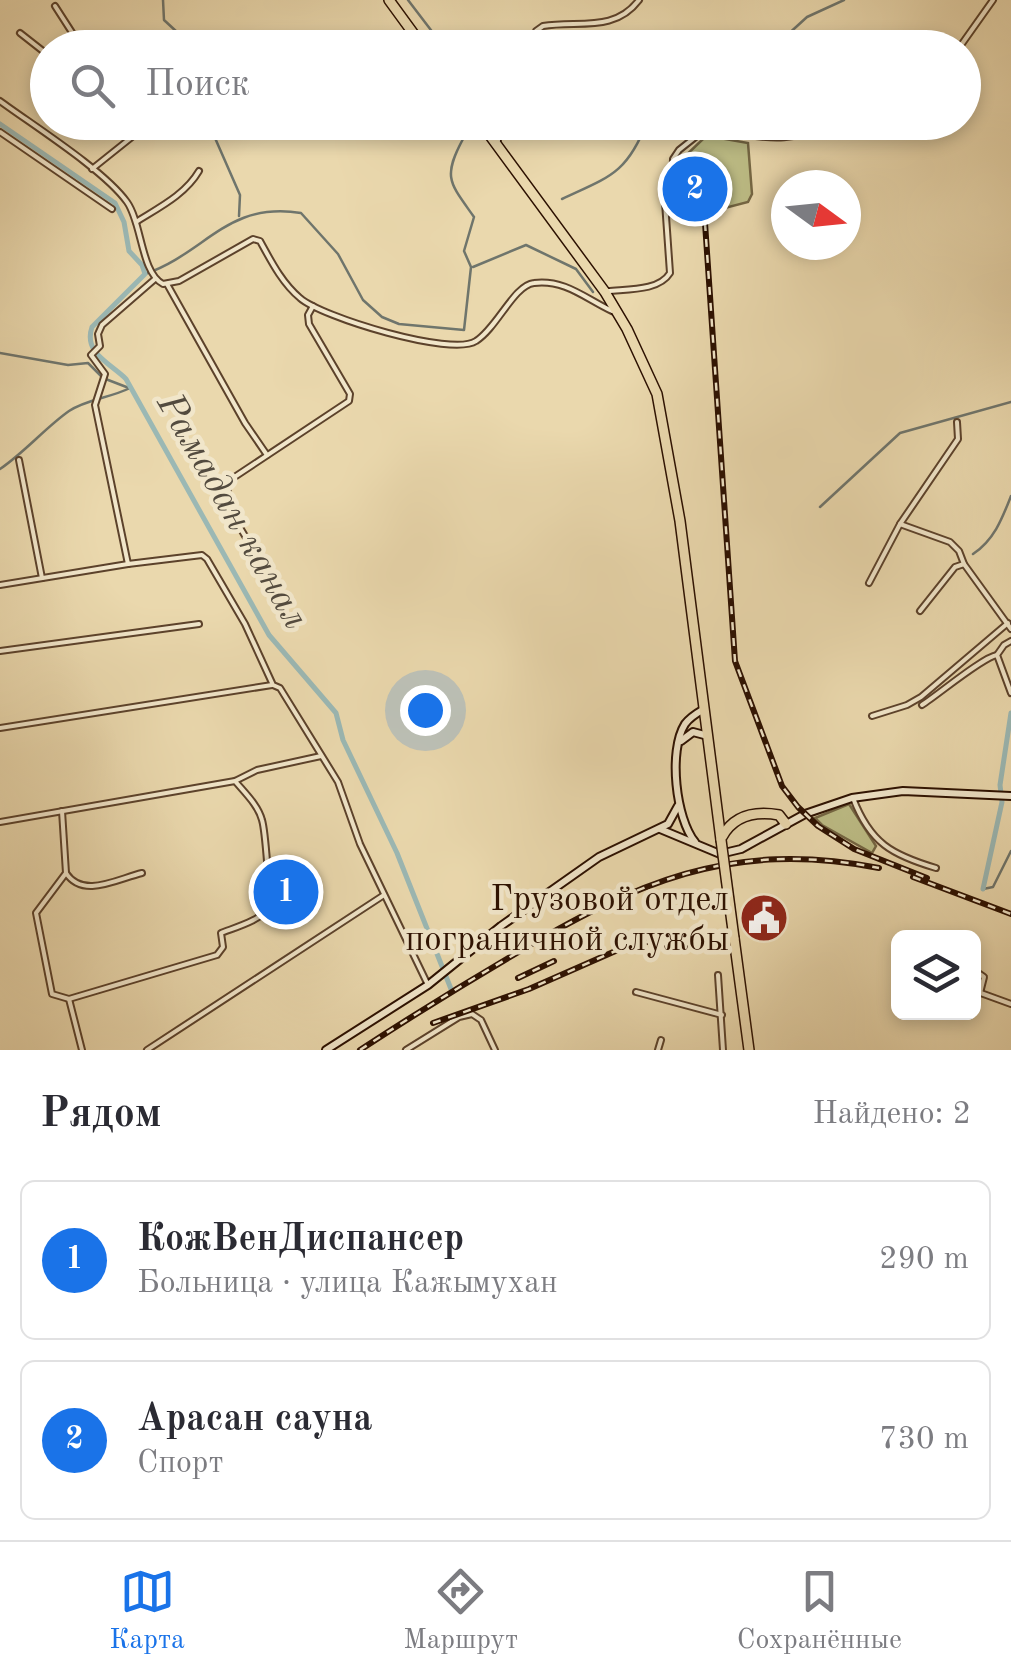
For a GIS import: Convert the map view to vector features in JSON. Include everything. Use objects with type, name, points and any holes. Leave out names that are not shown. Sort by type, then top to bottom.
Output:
[{"type":"highway","points":[[389,0],[411,30]]},
{"type":"highway","points":[[493,140],[605,292],[647,369],[664,421],[748,1050]]},
{"type":"highway","points":[[721,840],[734,821],[757,814],[780,815],[786,824]]},
{"type":"main road","points":[[696,842],[678,806],[680,742],[686,724],[705,708]]},
{"type":"main road","points":[[680,742],[693,732],[708,736]]},
{"type":"main road","points":[[658,829],[720,854],[852,798],[903,791],[1011,796]]},
{"type":"main road","points":[[326,1050],[448,970],[500,926],[599,857],[668,824],[678,806]]},
{"type":"street","points":[[538,30],[543,26],[603,24],[630,10],[639,0]]},
{"type":"street","points":[[972,30],[993,0]]},
{"type":"street","points":[[55,6],[70,30]]},
{"type":"street","points":[[20,33],[30,40]]},
{"type":"street","points":[[0,100],[30,123]]},
{"type":"street","points":[[0,132],[112,209]]},
{"type":"street","points":[[53,140],[124,198],[155,279]]},
{"type":"street","points":[[92,169],[128,140]]},
{"type":"street","points":[[496,145],[497,140]]},
{"type":"street","points":[[605,292],[653,286],[666,280],[670,272],[665,202],[672,183],[673,159],[691,140]]},
{"type":"street","points":[[136,222],[171,200],[192,182],[198,171]]},
{"type":"street","points":[[155,279],[168,284],[179,281],[257,239],[298,297],[411,340],[461,348],[477,341],[497,323],[527,284],[560,283],[618,314]]},
{"type":"street","points":[[128,564],[96,404],[106,374],[91,355],[100,346],[98,334],[102,326],[155,279]]},
{"type":"street","points":[[168,284],[267,454]]},
{"type":"street","points":[[264,568],[229,509],[226,488],[230,480],[350,401],[350,394],[309,324],[308,315],[314,306]]},
{"type":"street","points":[[868,583],[900,524],[958,439],[958,422]]},
{"type":"street","points":[[19,460],[42,579]]},
{"type":"street","points":[[872,716],[908,705],[1009,626],[964,564],[959,550],[950,542],[900,524]]},
{"type":"street","points":[[0,585],[202,555],[245,624],[272,685]]},
{"type":"street","points":[[920,612],[955,567],[964,564]]},
{"type":"street","points":[[0,651],[199,624]]},
{"type":"street","points":[[1011,641],[998,656],[1011,693]]},
{"type":"street","points":[[922,705],[986,657],[998,656]]},
{"type":"street","points":[[0,728],[272,685],[280,688],[338,782],[384,895],[428,984]]},
{"type":"street","points":[[0,822],[236,781],[258,770],[321,756]]},
{"type":"street","points":[[66,874],[36,913],[52,994],[69,999],[216,955],[223,946],[220,933],[264,914],[269,906],[262,821],[254,803],[236,781]]},
{"type":"street","points":[[852,798],[876,839],[890,852],[936,868]]},
{"type":"street","points":[[62,811],[66,874],[74,884],[84,888],[142,872]]},
{"type":"street","points":[[147,1050],[384,895]]},
{"type":"street","points":[[718,975],[723,1050]]},
{"type":"street","points":[[636,992],[722,1014]]},
{"type":"street","points":[[981,994],[1011,1004]]},
{"type":"street","points":[[69,999],[82,1050]]},
{"type":"street","points":[[406,1050],[458,1017],[472,1014],[481,1020],[495,1050]]},
{"type":"street","points":[[658,1050],[661,1040]]},
{"type":"green space","points":[[702,140],[748,143],[752,194],[748,202],[725,208],[710,199],[699,201],[689,216],[671,215],[679,162]]},
{"type":"green space","points":[[849,804],[876,846],[872,853],[815,818]]},
{"type":"waterway","points":[[163,0],[164,20],[175,30]]},
{"type":"waterway","points":[[408,0],[431,30]]},
{"type":"waterway","points":[[793,30],[807,17],[844,0]]},
{"type":"waterway","name":"Рамадан канал","points":[[0,124],[115,203],[124,222],[129,251],[145,274],[92,327],[91,344],[126,379],[269,635],[336,713],[343,740],[397,853],[451,989]]},
{"type":"waterway","points":[[216,140],[240,195],[239,216]]},
{"type":"waterway","points":[[145,274],[185,254],[235,221],[276,211],[301,213],[338,254],[363,300],[382,317],[399,324],[464,330],[471,267],[464,251],[474,217],[454,188],[451,172],[463,140]]},
{"type":"waterway","points":[[562,199],[615,172],[639,140]]},
{"type":"waterway","points":[[473,267],[526,245],[576,269],[593,292]]},
{"type":"waterway","points":[[0,353],[68,365],[88,363],[103,378],[129,388]]},
{"type":"waterway","points":[[0,469],[69,411],[130,388]]},
{"type":"waterway","points":[[820,507],[900,433],[1011,402]]},
{"type":"waterway","points":[[973,554],[992,536],[1011,496]]},
{"type":"waterway","points":[[983,889],[1002,802],[1000,785],[1011,713]]},
{"type":"waterway","points":[[983,889],[993,887],[1011,851]]},
{"type":"railway","points":[[705,223],[735,661],[782,786],[798,807],[818,826],[854,849],[927,878]]},
{"type":"railway","points":[[360,1050],[555,931],[642,889],[729,864],[776,859],[825,860],[879,868]]},
{"type":"railway","points":[[913,877],[1011,914]]},
{"type":"railway","points":[[433,1023],[529,989],[636,942],[689,941]]},
{"type":"railway","points":[[518,978],[554,961]]},
{"type":"place","name":"Арасан сауна","points":[[695,189]]},
{"type":"place","name":"КожВенДиспансер","points":[[286,892]]},
{"type":"place","name":"Грузовой отдел пограничной службы","points":[[764,918]]}]
